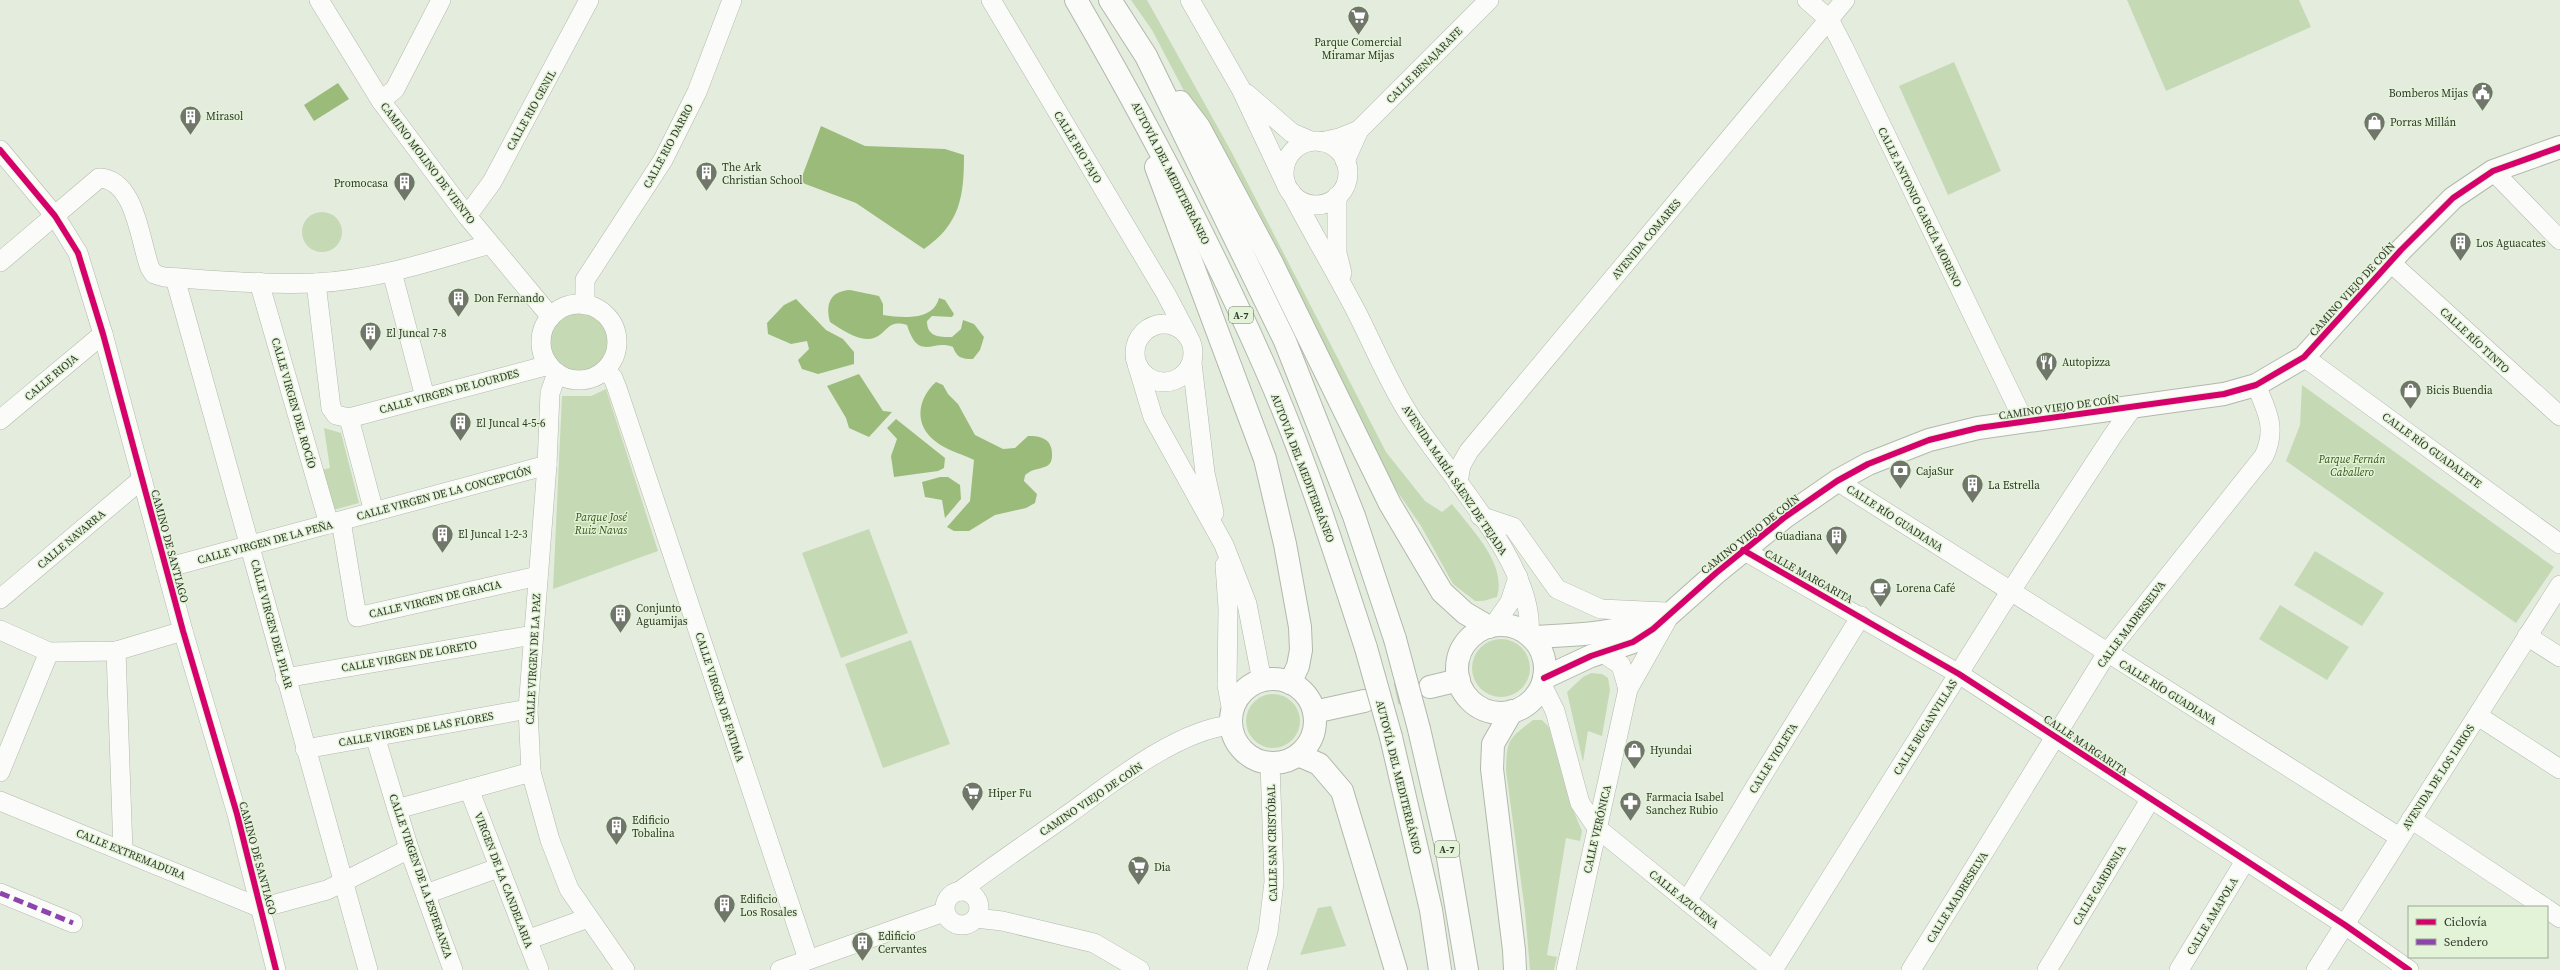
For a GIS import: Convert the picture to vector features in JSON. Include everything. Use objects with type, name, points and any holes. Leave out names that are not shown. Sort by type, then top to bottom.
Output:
[{"type":"main road","name":"AUTOVÍA DEL MEDITERRÁNEO","points":[[1076,0],[1130,92],[1194,215],[1265,367],[1327,528],[1366,648],[1391,737],[1431,910],[1440,970]]},
{"type":"main road","name":"A-7","points":[[1110,0],[1146,56],[1285,341],[1354,516],[1395,639],[1418,729],[1446,846],[1467,970]]},
{"type":"main road","points":[[1146,56],[1199,127],[1272,263],[1390,504],[1438,585],[1452,603],[1492,626]]},
{"type":"main road","points":[[1130,92],[1265,459],[1285,544],[1300,627],[1302,650],[1298,666],[1290,683]]},
{"type":"main road","name":"CAMINO VIEJO DE COÍN","points":[[1543,681],[1603,653],[1633,642],[1653,629],[1671,609],[1785,517],[1837,481],[1868,464],[1929,440],[1978,428],[2224,394],[2256,385],[2304,357],[2390,262],[2453,198],[2493,171],[2560,147]]},
{"type":"main road","name":"CAMINO VIEJO DE COÍN","points":[[1530,636],[1575,635],[1624,628],[1671,609]]},
{"type":"main road","points":[[1506,625],[1530,636],[1542,651],[1545,669],[1543,681],[1535,697],[1525,706],[1512,712],[1498,713],[1485,710],[1473,703],[1464,693],[1459,680],[1457,667],[1463,647],[1477,632],[1492,626],[1506,625]]},
{"type":"main road","points":[[1276,679],[1290,683],[1301,690],[1310,700],[1314,712],[1315,724],[1312,736],[1306,747],[1298,755],[1285,761],[1270,763],[1256,759],[1244,751],[1235,740],[1232,719],[1243,692],[1262,681],[1276,679]]},
{"type":"main road","points":[[1430,687],[1459,680]]},
{"type":"main road","points":[[1314,712],[1364,701]]},
{"type":"main road","points":[[1512,712],[1493,744],[1492,769],[1514,950],[1515,970]]},
{"type":"main road","points":[[1298,755],[1319,764],[1342,790],[1396,970]]},
{"type":"street","name":"CAMINO MOLINO DE VIENTO","points":[[319,0],[381,102],[466,216],[551,317]]},
{"type":"street","points":[[381,102],[395,89],[441,0]]},
{"type":"street","name":"CALLE RIO GENIL","points":[[466,216],[492,182],[589,0]]},
{"type":"street","name":"CALLE RIO DARRO","points":[[585,305],[585,280],[663,160],[697,92],[732,0]]},
{"type":"street","name":"CALLE RIO TAJO","points":[[991,0],[1166,294],[1187,334]]},
{"type":"street","name":"AVENIDA MARÍA SÁENZ DE TEJADA","points":[[1190,0],[1241,89],[1288,187],[1349,298],[1406,410],[1502,547],[1518,577],[1530,618],[1530,636]]},
{"type":"street","name":"CALLE BENAJARAFE","points":[[1345,161],[1359,130],[1489,0]]},
{"type":"street","name":"CALLE ANTONIO GARCÍA MORENO","points":[[1807,0],[1829,19],[2024,421]]},
{"type":"street","name":"AVENIDA COMARES","points":[[1458,483],[1461,466],[1469,451],[1845,0]]},
{"type":"street","name":"AVENIDA MARÍA SÁENZ DE TEJADA","points":[[1241,89],[1292,133],[1316,141]]},
{"type":"street","name":"CALLE BENAJARAFE","points":[[1316,141],[1339,138],[1359,130]]},
{"type":"street","points":[[1316,141],[1332,146],[1341,153],[1345,161],[1347,180],[1337,196],[1319,204],[1308,204],[1298,199],[1288,187],[1284,171],[1286,161],[1292,151],[1316,141]]},
{"type":"street","name":"CAMINO DE SANTIAGO","points":[[0,150],[55,216],[78,253],[102,334],[183,631],[261,908],[276,970]]},
{"type":"street","points":[[2493,171],[2560,240]]},
{"type":"street","points":[[0,262],[99,178],[114,182],[131,207],[140,226],[147,262],[154,274],[175,278],[316,283],[392,272],[490,244]]},
{"type":"street","name":"AVENIDA MARÍA SÁENZ DE TEJADA","points":[[1337,196],[1337,254],[1349,298]]},
{"type":"street","name":"CALLE RÍO TINTO","points":[[2390,262],[2560,416]]},
{"type":"street","points":[[392,272],[425,397]]},
{"type":"street","name":"CALLE VIRGEN DEL PILAR","points":[[175,278],[251,546],[285,678],[344,881],[368,970]]},
{"type":"street","name":"CALLE VIRGEN DEL ROCÍO","points":[[259,282],[335,522]]},
{"type":"street","points":[[316,283],[332,408],[336,415],[349,418],[374,512]]},
{"type":"street","points":[[1166,294],[1150,327],[1137,340],[1135,359],[1153,417],[1221,538],[1228,608],[1227,685],[1232,719]]},
{"type":"street","points":[[573,305],[585,305],[606,315],[617,337],[613,360],[605,370],[594,377],[582,380],[569,379],[553,369],[543,353],[541,340],[544,328],[551,317],[561,309],[573,305]]},
{"type":"street","points":[[1150,327],[1169,324],[1179,327],[1187,334],[1192,348],[1192,363],[1205,473],[1221,538],[1247,604],[1262,681]]},
{"type":"street","name":"CALLE RIOJA","points":[[0,420],[102,334]]},
{"type":"street","name":"CALLE RÍO GUADALETE","points":[[2304,357],[2560,544]]},
{"type":"street","points":[[1138,367],[1152,380],[1170,382],[1187,371],[1192,363]]},
{"type":"street","name":"CALLE VIRGEN DE LOURDES","points":[[349,418],[425,397],[553,369]]},
{"type":"street","name":"CALLE VIRGEN DE LA PAZ","points":[[553,369],[550,393],[547,465],[528,709],[530,772],[550,840],[569,889],[625,970]]},
{"type":"street","name":"CALLE VIRGEN DE FATIMA","points":[[605,370],[613,378],[617,388],[808,959]]},
{"type":"street","name":"CALLE MADRESELVA","points":[[1911,970],[2107,654],[2264,456],[2271,441],[2271,424],[2256,385]]},
{"type":"street","name":"CALLE BUGANVILLAS","points":[[1772,970],[2010,592],[2133,407]]},
{"type":"street","name":"CALLE VIRGEN DE LA CONCEPCIÓN","points":[[335,522],[547,465]]},
{"type":"street","name":"CALLE NAVARRA","points":[[0,599],[142,479]]},
{"type":"street","name":"CALLE RÍO GUADIANA","points":[[1837,481],[2107,654],[2400,837]]},
{"type":"street","points":[[1480,516],[1513,527],[1557,589],[1601,609],[1671,609]]},
{"type":"street","name":"CALLE VIRGEN DE LA PEÑA","points":[[166,568],[335,522]]},
{"type":"street","name":"CALLE VIRGEN DE GRACIA","points":[[335,522],[356,617],[538,576]]},
{"type":"street","name":"CALLE MARGARITA","points":[[1743,550],[1861,616],[1959,674],[2150,800],[2345,925],[2409,970]]},
{"type":"street","points":[[1492,626],[1510,602],[1518,577]]},
{"type":"street","name":"AVENIDA DE LOS LIRIOS","points":[[2316,970],[2560,585]]},
{"type":"street","name":"CALLE VERÓNICA","points":[[1570,968],[1596,828],[1628,689],[1671,609]]},
{"type":"street","name":"CALLE VIOLETA","points":[[1687,901],[1756,784],[1861,616]]},
{"type":"street","points":[[0,630],[49,652],[116,651],[183,631]]},
{"type":"street","name":"CALLE VIRGEN DE LORETO","points":[[285,678],[533,635]]},
{"type":"street","points":[[2527,636],[2560,656]]},
{"type":"street","points":[[116,651],[123,851]]},
{"type":"street","points":[[0,772],[49,652]]},
{"type":"street","name":"CALLE VERÓNICA","points":[[1603,653],[1621,665],[1628,689]]},
{"type":"street","name":"CALLE AZUCENA","points":[[1543,681],[1554,711],[1580,802],[1596,828],[1772,970]]},
{"type":"street","name":"CALLE VIRGEN DE LAS FLORES","points":[[305,748],[528,709]]},
{"type":"street","points":[[2478,716],[2560,769]]},
{"type":"street","name":"CAMINO VIEJO DE COÍN","points":[[960,891],[1134,768],[1195,734],[1232,719]]},
{"type":"street","name":"CALLE VIRGEN DE LA ESPERANZA","points":[[375,736],[409,849],[453,970]]},
{"type":"street","name":"CALLE SAN CRISTÓBAL","points":[[1257,970],[1268,932],[1274,882],[1270,763]]},
{"type":"street","points":[[397,809],[530,772]]},
{"type":"street","name":"VIRGEN DE LA CANDELARIA","points":[[469,789],[498,868],[539,970]]},
{"type":"street","name":"CALLE GARDENIA","points":[[2047,970],[2150,800]]},
{"type":"street","name":"CALLE EXTREMADURA","points":[[0,801],[261,908]]},
{"type":"street","points":[[2411,819],[2542,906]]},
{"type":"street","points":[[261,908],[327,890],[409,849]]},
{"type":"street","name":"CALLE AMAPOLA","points":[[2179,970],[2245,861]]},
{"type":"street","points":[[426,894],[498,868]]},
{"type":"street","points":[[960,891],[971,893],[978,902],[979,907],[976,918],[968,924],[956,925],[947,918],[944,912],[944,906],[950,895],[960,891]]},
{"type":"street","points":[[0,893],[73,923]]},
{"type":"street","points":[[2548,910],[2560,918]]},
{"type":"street","points":[[780,970],[944,912]]},
{"type":"street","points":[[527,940],[588,918]]},
{"type":"street","points":[[976,918],[1044,930],[1094,943],[1140,970]]},
{"type":"green space","points":[[1131,0],[1147,0],[1231,151],[1386,452],[1425,501],[1442,512],[1452,504],[1477,535],[1492,559],[1497,572],[1499,584],[1497,597],[1483,601],[1475,601],[1453,584],[1421,526],[1386,475],[1152,30]]},
{"type":"green space","points":[[2127,0],[2299,0],[2311,27],[2166,91]]},
{"type":"green space","points":[[1954,62],[2001,171],[1948,195],[1899,86]]},
{"type":"green space","points":[[326,212],[333,215],[339,221],[342,232],[341,240],[333,249],[326,252],[318,252],[311,249],[303,240],[302,228],[305,221],[314,213]]},
{"type":"green space","points":[[579,313],[590,315],[603,326],[606,331],[608,342],[606,353],[595,366],[590,369],[579,371],[568,369],[555,358],[552,353],[550,342],[552,331],[563,318],[568,315]]},
{"type":"green space","name":"Parque Fernán Caballero","points":[[2302,385],[2554,567],[2516,623],[2286,461],[2300,425]]},
{"type":"green space","name":"Parque José Ruiz Navas","points":[[606,389],[658,551],[553,589],[562,396],[591,396]]},
{"type":"green space","points":[[324,428],[341,433],[359,503],[333,510],[321,470],[330,468]]},
{"type":"green space","points":[[869,529],[908,633],[841,658],[802,553]]},
{"type":"green space","points":[[2315,551],[2384,593],[2362,626],[2294,585]]},
{"type":"green space","points":[[2280,605],[2349,647],[2327,680],[2259,639]]},
{"type":"green space","points":[[1495,639],[1507,639],[1522,647],[1530,662],[1530,674],[1522,689],[1507,697],[1495,697],[1480,689],[1472,674],[1472,662],[1480,647]]},
{"type":"green space","points":[[911,640],[950,744],[883,768],[845,664]]},
{"type":"green space","points":[[1591,673],[1602,674],[1608,678],[1610,690],[1602,736],[1588,731],[1583,762],[1567,692],[1583,677]]},
{"type":"green space","points":[[1273,694],[1283,696],[1292,702],[1298,711],[1300,721],[1298,731],[1292,740],[1283,746],[1273,748],[1263,746],[1254,740],[1248,731],[1246,721],[1248,711],[1254,702],[1263,696]]},
{"type":"green space","points":[[1533,720],[1542,720],[1549,727],[1569,800],[1582,831],[1580,841],[1566,838],[1547,955],[1557,957],[1554,970],[1530,970],[1525,911],[1506,771],[1507,752],[1510,741],[1518,732]]},
{"type":"green space","points":[[1331,906],[1346,946],[1300,955],[1318,908]]},
{"type":"shaded area","points":[[338,83],[349,99],[314,121],[304,105]]},
{"type":"shaded area","points":[[821,126],[865,146],[945,149],[964,155],[963,184],[958,208],[945,230],[936,240],[924,249],[856,203],[800,182]]},
{"type":"shaded area","points":[[850,290],[879,296],[883,304],[883,315],[899,317],[924,314],[931,311],[939,298],[945,300],[954,314],[952,317],[932,316],[927,321],[931,333],[943,337],[952,337],[961,329],[963,320],[974,324],[984,337],[980,350],[973,359],[969,359],[958,356],[953,347],[946,345],[927,347],[922,346],[916,343],[907,325],[900,324],[891,325],[879,336],[874,338],[863,339],[857,337],[830,322],[828,309],[831,299],[834,296],[843,291]]},
{"type":"shaded area","points":[[796,299],[826,330],[843,339],[854,352],[854,364],[818,374],[802,369],[798,360],[809,349],[807,341],[791,344],[768,334],[767,323],[784,305]]},
{"type":"shaded area","points":[[859,374],[883,411],[892,412],[869,437],[849,428],[846,418],[827,386]]},
{"type":"shaded area","points":[[936,382],[943,385],[948,394],[958,404],[975,435],[1003,449],[1015,448],[1028,436],[1042,438],[1049,443],[1052,452],[1052,459],[1050,463],[1047,466],[1028,473],[1024,481],[1037,494],[1035,503],[1026,508],[995,515],[969,531],[954,531],[947,527],[970,501],[974,460],[939,444],[923,427],[920,411],[922,403],[930,388]]},
{"type":"shaded area","points":[[896,419],[945,458],[944,468],[938,471],[894,477],[891,456],[897,439],[887,428]]},
{"type":"shaded area","points":[[940,477],[948,477],[960,485],[961,499],[945,518],[942,500],[925,497],[922,482]]},
{"type":"tunnel","points":[[1364,701],[1426,687]]},
{"type":"marked path","points":[[0,893],[73,923]]},
{"type":"cycle path","points":[[1544,678],[1591,656],[1633,642],[1653,629],[1716,573],[1785,517],[1837,481],[1868,464],[1929,440],[1978,428],[2224,394],[2256,385],[2304,357],[2401,250],[2453,198],[2493,171],[2560,147]]},
{"type":"cycle path","points":[[0,150],[55,216],[78,253],[103,334],[183,631],[237,814],[276,970]]},
{"type":"cycle path","points":[[1743,550],[1959,674],[2345,925],[2409,970]]},
{"type":"place","name":"Parque Comercial Miramar Mijas","points":[[1358,36]]},
{"type":"place","name":"Bomberos Mijas","points":[[2483,112]]},
{"type":"place","name":"Mirasol","points":[[190,136]]},
{"type":"place","name":"Porras Millán","points":[[2375,142]]},
{"type":"place","name":"The Ark Christian School","points":[[706,192]]},
{"type":"place","name":"Promocasa","points":[[404,202]]},
{"type":"place","name":"Los Aguacates","points":[[2460,262]]},
{"type":"place","name":"Don Fernando","points":[[458,318]]},
{"type":"place","name":"El Juncal 7-8","points":[[371,352]]},
{"type":"place","name":"Autopizza","points":[[2046,382]]},
{"type":"place","name":"Bicis Buendia","points":[[2410,410]]},
{"type":"place","name":"El Juncal 4-5-6","points":[[460,442]]},
{"type":"place","name":"CajaSur","points":[[1900,490]]},
{"type":"place","name":"La Estrella","points":[[1973,504]]},
{"type":"place","name":"El Juncal 1-2-3","points":[[443,554]]},
{"type":"place","name":"Guadiana","points":[[1837,556]]},
{"type":"place","name":"Lorena Café","points":[[1881,608]]},
{"type":"place","name":"Conjunto Aguamijas","points":[[621,634]]},
{"type":"place","name":"Hyundai","points":[[1635,770]]},
{"type":"place","name":"Hiper Fu","points":[[973,812]]},
{"type":"place","name":"Farmacia Isabel Sanchez Rubio","points":[[1630,822]]},
{"type":"place","name":"Edificio Tobalina","points":[[616,846]]},
{"type":"place","name":"Dia","points":[[1139,886]]},
{"type":"place","name":"Edificio Los Rosales","points":[[724,924]]},
{"type":"place","name":"Edificio Cervantes","points":[[863,962]]}]
